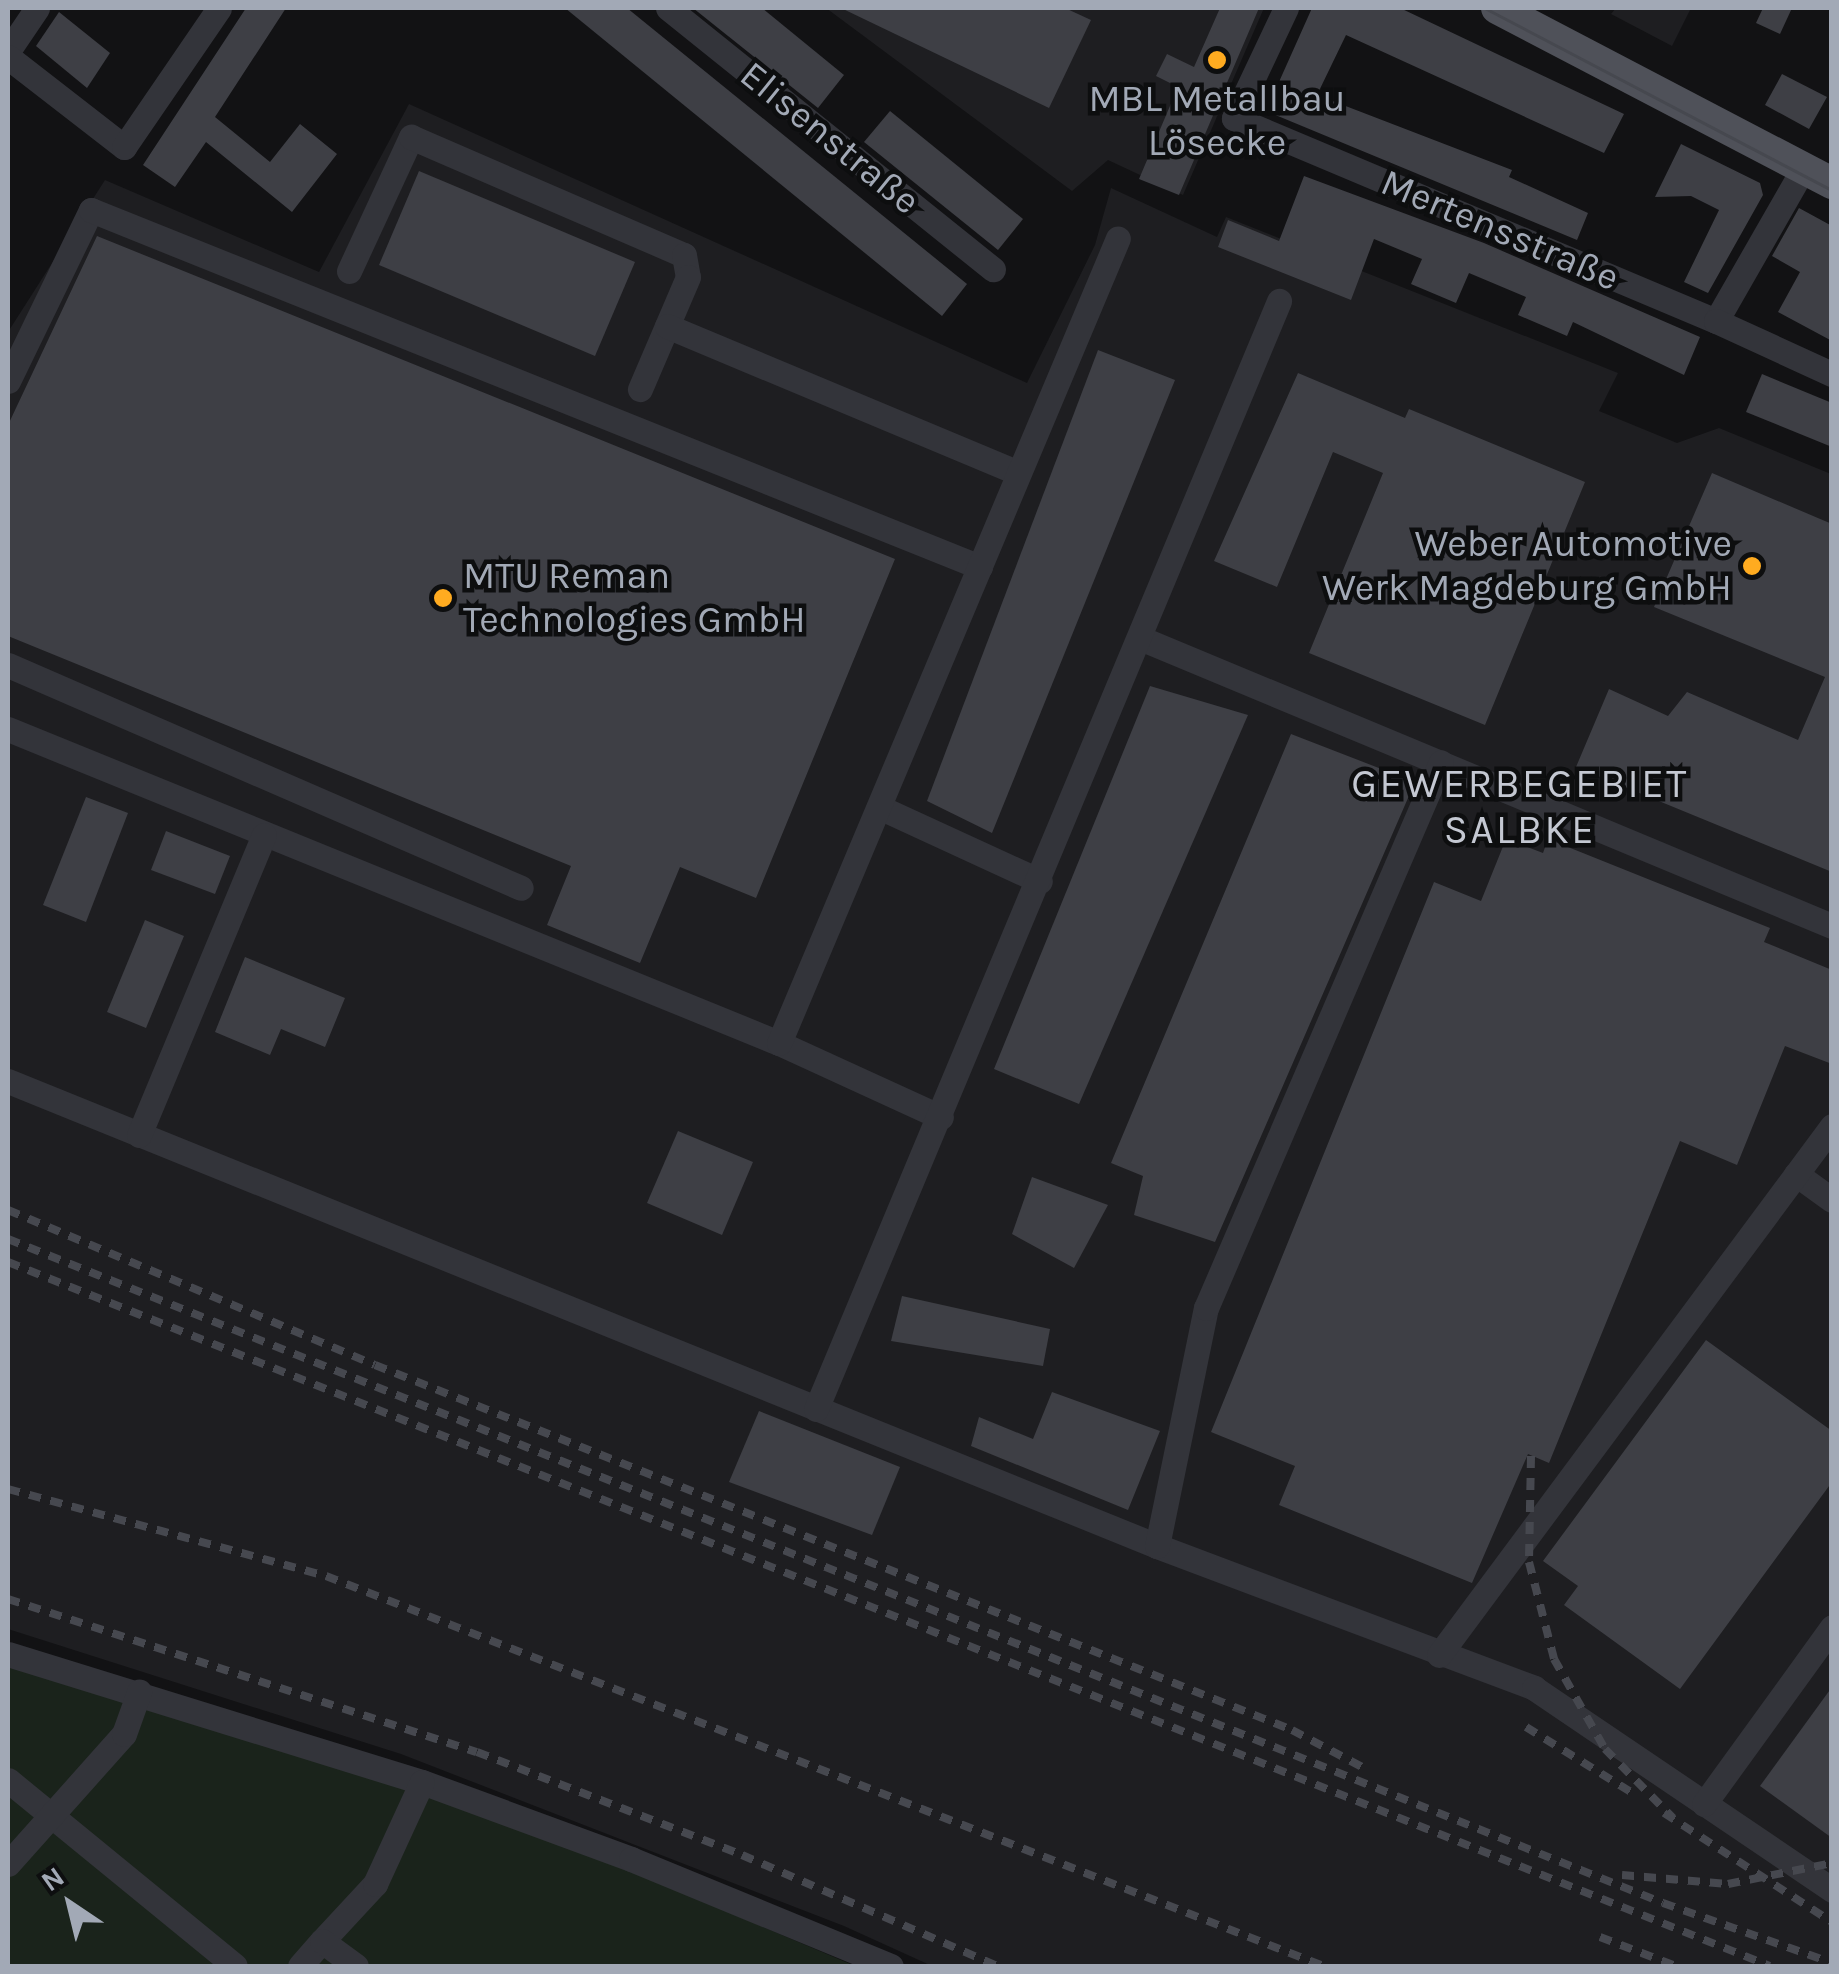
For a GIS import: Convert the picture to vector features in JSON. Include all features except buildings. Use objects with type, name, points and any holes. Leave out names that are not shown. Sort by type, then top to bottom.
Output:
[{"type":"main road","points":[[1497,8],[1817,176]]},
{"type":"street","points":[[37,8],[8,54],[124,147],[219,8]]},
{"type":"street","name":"Elisenstraße","points":[[668,8],[992,269]]},
{"type":"street","name":"Mertensstraße","points":[[1286,8],[1234,118],[1716,321]]},
{"type":"street","points":[[350,270],[411,137],[684,255],[688,277],[640,389]]},
{"type":"street","points":[[1817,176],[1716,321],[1832,374]]},
{"type":"street","points":[[8,381],[91,210],[980,567]]},
{"type":"street","points":[[779,1044],[1118,238]]},
{"type":"street","points":[[816,1409],[942,1117],[1279,301]]},
{"type":"street","points":[[667,326],[1019,473]]},
{"type":"street","points":[[1140,638],[1832,926]]},
{"type":"street","points":[[8,665],[521,888]]},
{"type":"street","points":[[8,729],[779,1044],[942,1117]]},
{"type":"street","points":[[1157,1546],[1206,1308],[1442,762]]},
{"type":"street","points":[[879,806],[1040,880]]},
{"type":"street","points":[[138,1135],[264,835]]},
{"type":"street","points":[[8,1081],[1157,1546],[1534,1688],[1832,1890]]},
{"type":"street","points":[[1439,1655],[1832,1126]]},
{"type":"street","points":[[1796,1174],[1832,1200]]},
{"type":"street","points":[[1704,1804],[1832,1628]]},
{"type":"street","points":[[8,1654],[422,1782],[632,1859],[891,1966]]},
{"type":"street","points":[[8,1864],[124,1734],[139,1692]]},
{"type":"street","points":[[8,1780],[235,1966]]},
{"type":"street","points":[[300,1966],[374,1884],[422,1782]]},
{"type":"street","points":[[322,1941],[356,1966]]},
{"type":"shaded area","points":[[826,8],[1264,8],[1183,195],[1108,160],[1072,191]]},
{"type":"shaded area","points":[[1616,8],[1691,8],[1672,46],[1611,14]]},
{"type":"shaded area","points":[[409,104],[1027,383],[1095,245],[1111,188],[1217,237],[1226,217],[1618,373],[1599,411],[1677,443],[1719,428],[1831,474],[1831,1966],[932,1966],[844,1926],[401,1754],[8,1629],[8,332],[105,180],[319,272]]},
{"type":"shaded area","points":[[8,1666],[408,1789],[648,1878],[855,1966],[8,1966]]},
{"type":"tram line","points":[[1485,8],[1832,190]]},
{"type":"railway","points":[[8,1210],[375,1365],[1292,1730],[1368,1770]]},
{"type":"railway","points":[[8,1239],[1663,1903],[1832,1963]]},
{"type":"railway","points":[[8,1262],[1770,1966]]},
{"type":"railway","points":[[1531,1456],[1529,1562],[1554,1659],[1605,1749],[1673,1818]]},
{"type":"railway","points":[[8,1489],[326,1576],[1323,1966]]},
{"type":"railway","points":[[8,1599],[477,1752],[742,1855],[997,1966]]},
{"type":"railway","points":[[1526,1727],[1634,1794]]},
{"type":"railway","points":[[1664,1813],[1832,1922]]},
{"type":"railway","points":[[1622,1875],[1728,1884],[1832,1863]]},
{"type":"railway","points":[[1600,1937],[1676,1966]]},
{"type":"place","name":"MBL Metallbau Lösecke","points":[[1217,60]]},
{"type":"place","name":"Weber Automotive Werk Magdeburg GmbH","points":[[1752,566]]},
{"type":"place","name":"MTU Reman Technologies GmbH","points":[[443,598]]},
{"type":"district","name":"GEWERBEGEBIET SALBKE","points":[[1520,807]]}]
